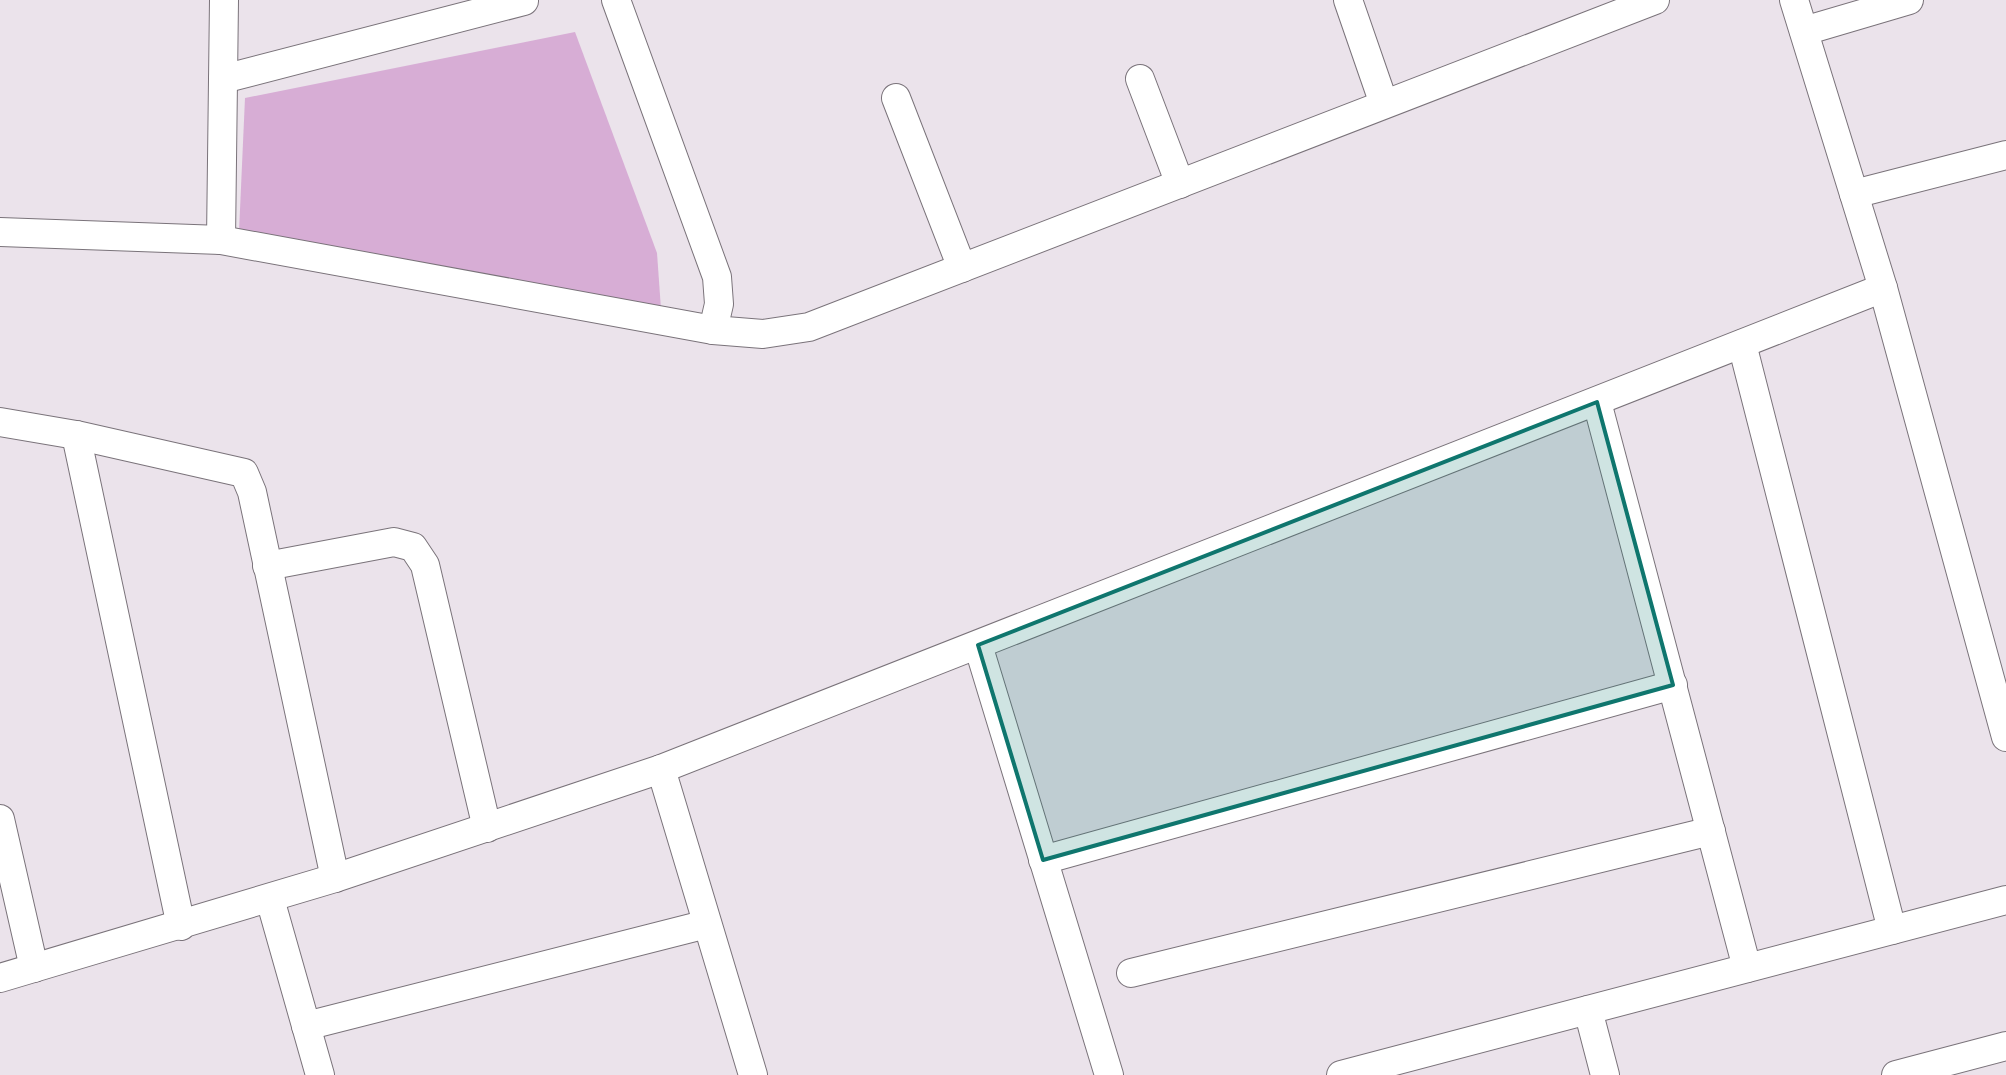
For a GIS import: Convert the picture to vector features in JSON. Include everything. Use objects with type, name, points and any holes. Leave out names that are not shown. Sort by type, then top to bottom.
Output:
[{"type":"street","points":[[221,240],[224,0]]},
{"type":"street","points":[[616,0],[717,277],[719,304],[713,330]]},
{"type":"street","points":[[1348,0],[1384,104]]},
{"type":"street","points":[[0,232],[221,240],[713,330],[763,334],[809,327],[1655,0]]},
{"type":"street","points":[[1794,0],[1883,288],[2000,695],[2006,737]]},
{"type":"street","points":[[1804,31],[1856,8],[1909,0]]},
{"type":"street","points":[[223,80],[524,1]]},
{"type":"street","points":[[1140,80],[1180,184]]},
{"type":"street","points":[[896,98],[962,268]]},
{"type":"street","points":[[1854,194],[2006,155]]},
{"type":"street","points":[[0,978],[270,899],[661,769],[1598,402],[1883,288]]},
{"type":"street","points":[[1742,344],[1892,930]]},
{"type":"street","points":[[1598,402],[1747,968]]},
{"type":"street","points":[[0,422],[76,435],[244,473],[252,492],[335,878]]},
{"type":"street","points":[[76,435],[181,926]]},
{"type":"street","points":[[267,566],[394,542],[413,546],[425,565],[486,828]]},
{"type":"street","points":[[978,645],[1109,1075]]},
{"type":"street","points":[[1043,860],[1673,685]]},
{"type":"street","points":[[661,769],[753,1075]]},
{"type":"street","points":[[0,819],[34,968]]},
{"type":"street","points":[[1131,973],[1711,831]]},
{"type":"street","points":[[270,899],[320,1075]]},
{"type":"street","points":[[1341,1075],[2006,900]]},
{"type":"street","points":[[306,1026],[708,924]]},
{"type":"street","points":[[1588,1010],[1605,1075]]},
{"type":"street","points":[[1896,1075],[2006,1046]]},
{"type":"highlighted area","points":[[1597,402],[1673,685],[1043,860],[978,645]]},
{"type":"shaded area","points":[[575,32],[657,253],[661,309],[239,232],[245,98]]}]
